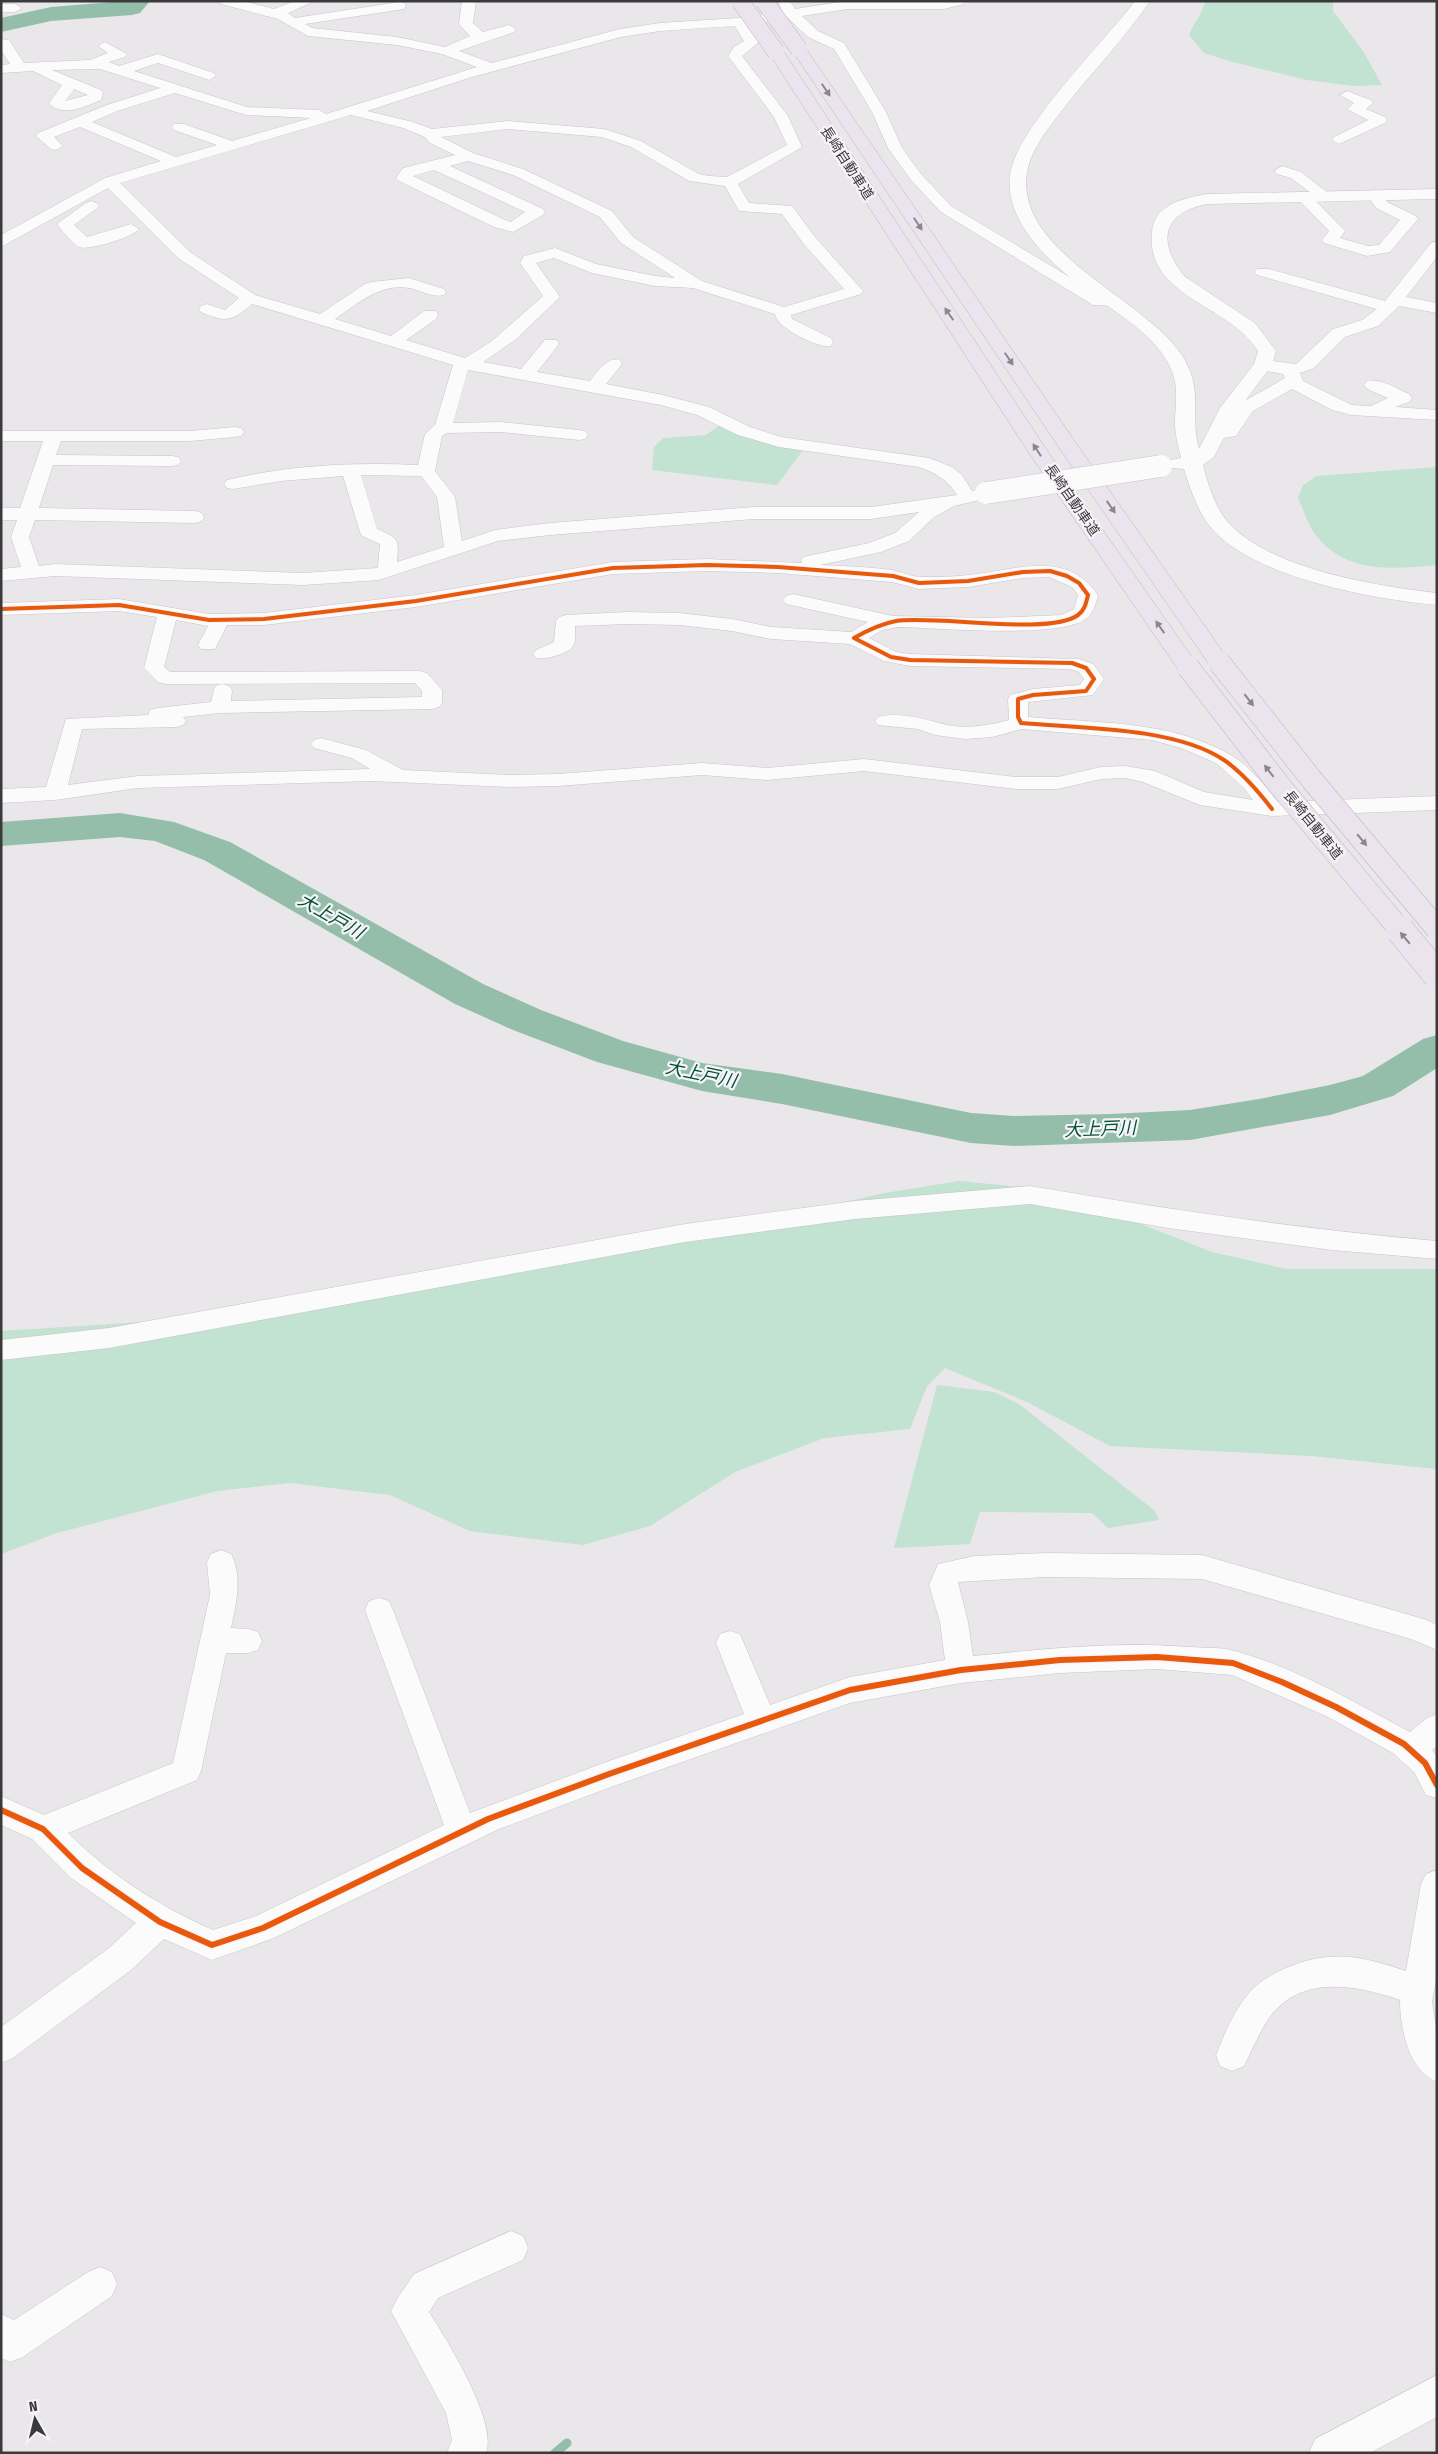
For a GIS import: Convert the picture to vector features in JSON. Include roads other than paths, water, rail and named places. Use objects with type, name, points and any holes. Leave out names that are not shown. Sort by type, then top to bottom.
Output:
[{"type":"highway","name":"長崎自動車道","points":[[740,1],[776,52],[1039,454],[1188,667],[1280,786],[1437,975]]},
{"type":"highway","name":"長崎自動車道","points":[[764,1],[799,49],[1048,417],[1218,662],[1312,780],[1437,928]]},
{"type":"street","points":[[226,1],[274,14],[293,22],[308,32],[397,41],[446,51],[490,67]]},
{"type":"street","points":[[274,14],[308,1]]},
{"type":"street","points":[[469,1],[466,24],[475,30],[478,38]]},
{"type":"street","points":[[1,242],[105,184],[345,113],[490,67],[620,33],[660,27],[739,22],[786,7],[944,5],[960,1]]},
{"type":"street","points":[[1142,1],[1053,113],[1031,144],[1018,174],[1020,204],[1038,237],[1075,272],[1167,346],[1182,370],[1187,395],[1185,427],[1197,484],[1214,518],[1229,533],[1252,548],[1303,571],[1355,586],[1411,596],[1437,598]]},
{"type":"street","points":[[293,22],[399,6]]},
{"type":"street","points":[[786,7],[813,34],[839,46],[879,112],[895,148],[916,177],[946,209],[1099,302],[1114,303]]},
{"type":"street","points":[[430,134],[508,124],[604,133],[636,144],[694,178],[730,182],[795,147],[781,116],[735,56],[739,50],[752,42],[739,22]]},
{"type":"street","points":[[446,51],[478,38],[509,29]]},
{"type":"street","points":[[4,43],[26,68],[70,83]]},
{"type":"street","points":[[90,64],[120,54],[105,46]]},
{"type":"street","points":[[122,70],[158,58],[208,76]]},
{"type":"street","points":[[1,69],[90,64],[122,70],[172,89],[246,112],[345,113],[408,125],[430,134],[435,140],[468,156],[518,172],[606,214],[627,240],[696,284]]},
{"type":"street","points":[[56,146],[43,136],[112,108],[172,89]]},
{"type":"street","points":[[1339,140],[1380,120],[1354,109],[1366,103],[1347,95]]},
{"type":"street","points":[[80,122],[175,162]]},
{"type":"street","points":[[179,127],[233,146]]},
{"type":"street","points":[[438,166],[538,212],[514,226],[500,224],[404,178],[408,171],[438,166],[468,156]]},
{"type":"street","points":[[1282,171],[1296,175],[1324,196]]},
{"type":"street","points":[[443,428],[461,366],[499,344],[552,298],[528,263],[530,259],[539,255],[555,253],[592,268],[655,280],[696,284],[784,312],[855,291],[809,240],[787,209],[744,208],[730,182]]},
{"type":"street","points":[[105,184],[107,196],[65,224],[84,243],[111,237],[131,229]]},
{"type":"street","points":[[105,184],[184,255],[249,298],[466,364],[663,400],[702,411],[744,431],[779,442],[923,462],[946,471],[956,479],[969,497]]},
{"type":"street","points":[[1,575],[55,570],[104,574],[303,579],[383,572],[495,536],[550,529],[754,513],[871,513],[1193,462],[1204,457],[1230,408],[1263,365],[1267,352],[1260,339],[1248,326],[1186,288],[1171,272],[1159,240],[1160,223],[1170,211],[1185,203],[1207,199],[1437,194]]},
{"type":"street","points":[[1304,196],[1337,231],[1330,240],[1367,251],[1384,248],[1410,219],[1381,205],[1375,195]]},
{"type":"street","points":[[1216,434],[1230,432],[1247,407],[1297,371],[1309,365],[1320,349],[1341,331],[1371,322],[1391,304],[1437,246]]},
{"type":"street","points":[[1263,272],[1391,304],[1437,308]]},
{"type":"street","points":[[322,320],[371,287],[409,283],[438,292]]},
{"type":"street","points":[[207,309],[222,316],[228,316],[249,298]]},
{"type":"street","points":[[784,312],[782,316],[786,322],[824,342]]},
{"type":"street","points":[[394,341],[430,315]]},
{"type":"street","points":[[525,375],[551,344]]},
{"type":"street","points":[[594,388],[614,364]]},
{"type":"street","points":[[1263,365],[1292,375],[1296,384],[1338,406],[1351,410],[1437,415]]},
{"type":"street","points":[[1371,411],[1403,398],[1373,385]]},
{"type":"street","points":[[9,416],[2,436],[190,436],[235,432]]},
{"type":"street","points":[[426,471],[434,434],[443,428],[500,427],[579,435]]},
{"type":"street","points":[[32,572],[20,538],[54,435]]},
{"type":"street","points":[[46,460],[172,461]]},
{"type":"street","points":[[233,484],[316,472],[383,468],[426,471],[446,497],[454,550]]},
{"type":"street","points":[[350,470],[369,532],[390,541],[383,572],[379,606]]},
{"type":"street","points":[[778,567],[874,548],[902,537],[928,514],[969,497]]},
{"type":"street","points":[[1,514],[195,517]]},
{"type":"street","points":[[1,609],[119,605],[168,614],[220,620],[264,619],[379,606],[613,568],[707,565],[778,567],[893,576],[919,583],[968,581],[1023,572],[1050,571],[1067,576],[1080,583],[1088,595],[1085,609],[1074,618],[1049,622],[893,622],[793,600]]},
{"type":"street","points":[[141,726],[154,715],[220,707],[432,703],[432,690],[420,677],[164,678],[154,668],[168,614]]},
{"type":"street","points":[[543,654],[564,645],[566,621],[627,618],[678,619],[732,625],[771,633],[854,638],[891,657],[910,660],[1072,663],[1086,668],[1094,679],[1086,691],[1034,695],[1018,699],[1018,717],[1021,723]]},
{"type":"street","points":[[208,645],[220,620]]},
{"type":"street","points":[[854,638],[876,626],[893,622]]},
{"type":"street","points":[[220,707],[224,678]]},
{"type":"street","points":[[54,793],[74,723],[141,726],[176,721]]},
{"type":"street","points":[[885,721],[922,723],[935,730],[965,733],[992,731],[1021,723],[1154,734],[1188,744],[1223,760],[1251,783],[1272,809]]},
{"type":"street","points":[[321,744],[359,754],[401,777]]},
{"type":"street","points":[[1,796],[54,793],[138,782],[371,775],[510,781],[702,769],[767,774],[864,765],[1016,783],[1058,783],[1101,773],[1125,772],[1148,776],[1200,798],[1272,809],[1437,803]]},
{"type":"street","points":[[1,1350],[109,1338],[685,1233],[855,1210],[1030,1195],[1168,1218],[1332,1241],[1437,1250]]},
{"type":"street","points":[[43,1828],[186,1771],[224,1595],[221,1562]]},
{"type":"street","points":[[961,1670],[954,1622],[943,1585],[948,1572],[975,1568],[1046,1565],[1202,1567],[1417,1629],[1437,1638]]},
{"type":"street","points":[[379,1610],[462,1831]]},
{"type":"street","points":[[214,1640],[248,1641]]},
{"type":"street","points":[[730,1643],[761,1720]]},
{"type":"street","points":[[1,1810],[43,1828],[82,1868],[160,1922],[212,1945],[263,1928],[462,1831],[609,1774],[850,1690],[961,1670],[1060,1660],[1157,1656],[1233,1663],[1282,1682],[1336,1707],[1404,1744],[1424,1763],[1437,1785]]},
{"type":"street","points":[[1412,1750],[1437,1727]]},
{"type":"street","points":[[1436,1892],[1416,2002],[1422,2042],[1437,2066]]},
{"type":"street","points":[[1,2048],[120,1959],[160,1922]]},
{"type":"street","points":[[1232,2055],[1257,2009],[1277,1989],[1302,1976],[1336,1969],[1373,1975],[1418,1990]]},
{"type":"street","points":[[465,2453],[472,2444],[463,2409],[436,2355],[409,2311],[426,2286],[511,2248]]},
{"type":"street","points":[[4,2342],[100,2284]]},
{"type":"street","points":[[1329,2453],[1437,2395]]},
{"type":"waterway","points":[[1,25],[51,14],[132,8],[138,1]]},
{"type":"waterway","name":"大上戸川","points":[[1,834],[120,825],[161,830],[217,851],[469,994],[527,1020],[611,1052],[702,1077],[782,1089],[971,1128],[1014,1131],[1111,1129],[1190,1125],[1259,1114],[1330,1100],[1378,1086],[1437,1049]]},
{"type":"waterway","points":[[555,2453],[567,2443]]}]
